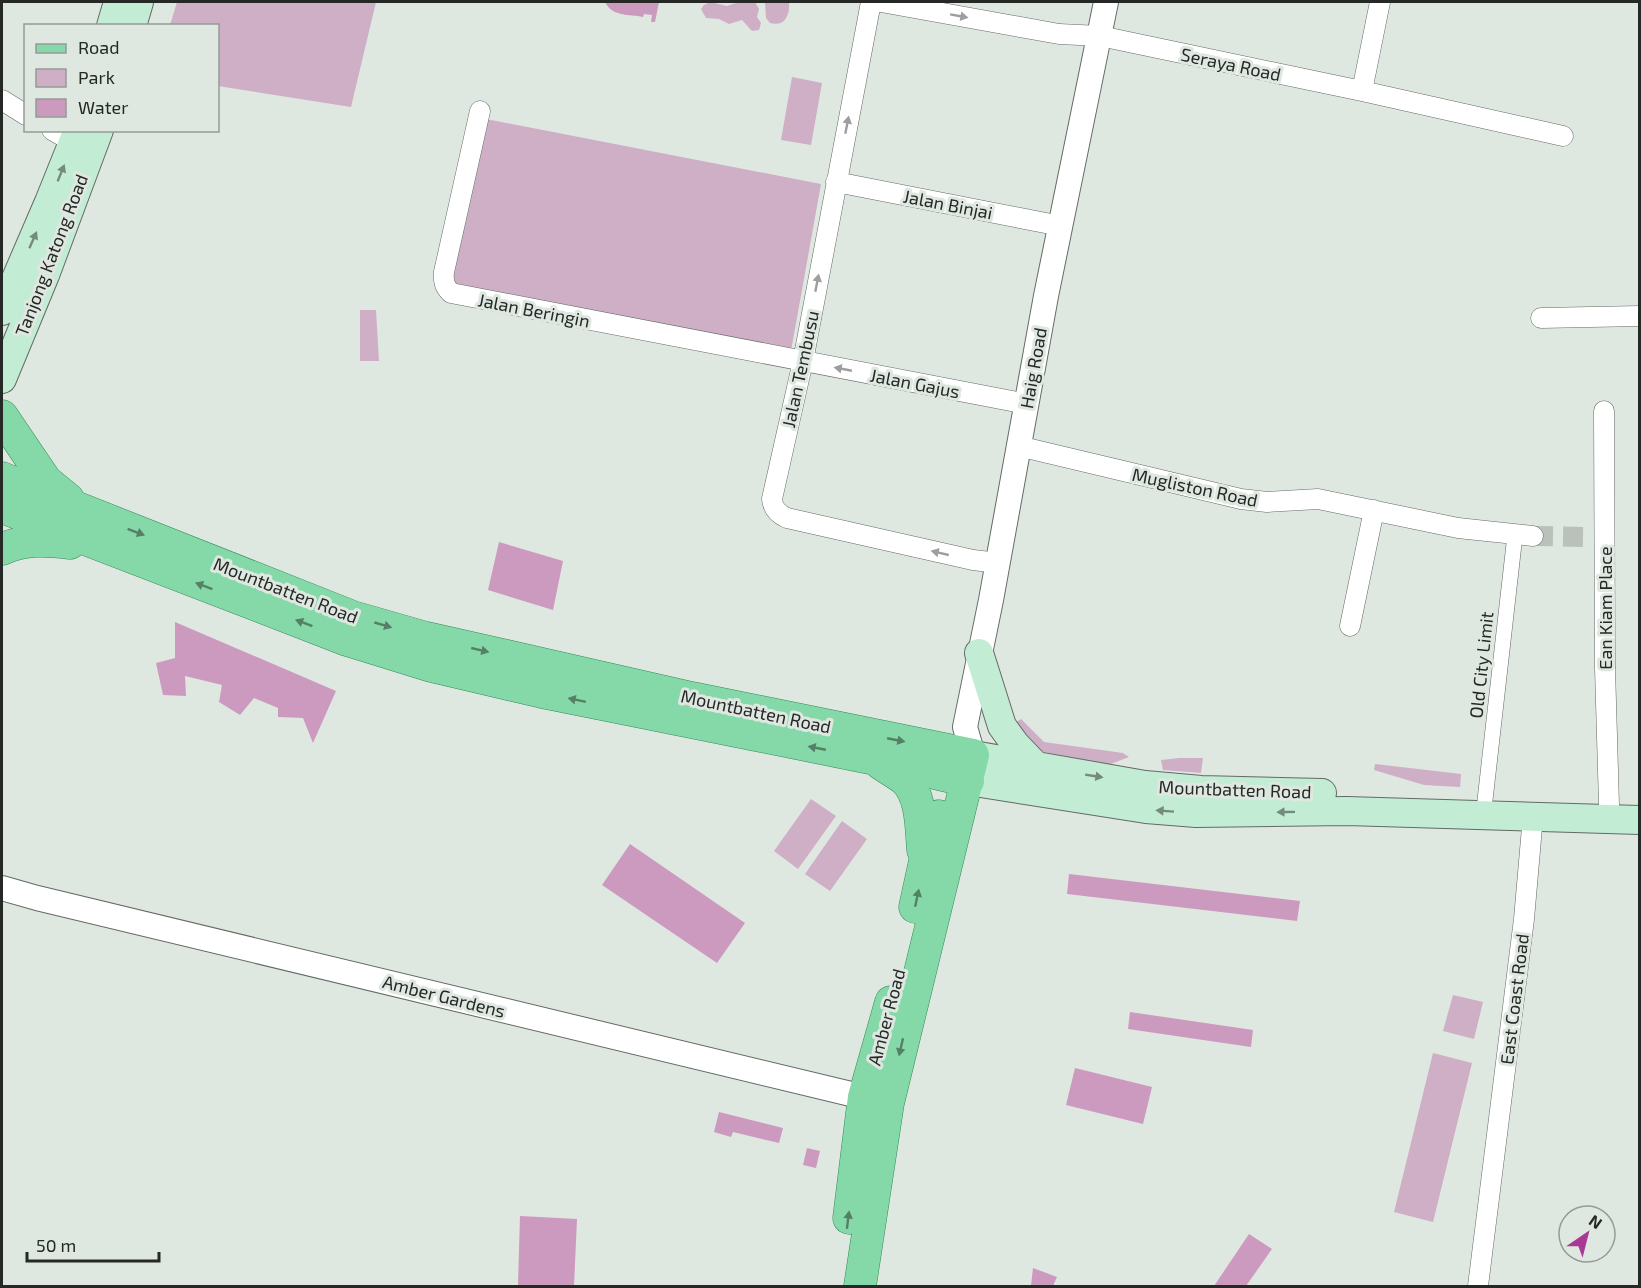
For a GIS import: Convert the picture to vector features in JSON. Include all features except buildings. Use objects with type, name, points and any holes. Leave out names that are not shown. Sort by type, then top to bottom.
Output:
[{"type":"main road","points":[[112,24],[118,2]]},
{"type":"main road","points":[[133,24],[139,2]]},
{"type":"main road","name":"Tanjong Katong Road","points":[[2,312],[19,278],[79,137]]},
{"type":"main road","name":"Tanjong Katong Road","points":[[2,379],[19,278]]},
{"type":"main road","points":[[2,416],[46,481],[82,510]]},
{"type":"main road","name":"Mountbatten Road","points":[[2,478],[353,617],[423,637],[963,760],[1146,809],[1196,813],[1537,809]]},
{"type":"main road","name":"Mountbatten Road","points":[[2,507],[347,640],[431,666],[542,692],[875,759],[963,760],[1037,767],[1145,785],[1201,790],[1343,793],[1485,800],[1537,809]]},
{"type":"main road","points":[[2,549],[18,542],[44,539],[77,544],[89,542]]},
{"type":"main road","points":[[979,654],[1002,726],[1037,767]]},
{"type":"main road","points":[[875,759],[905,780],[913,791],[918,807],[925,861]]},
{"type":"main road","name":"Amber Road","points":[[840,1287],[908,936],[925,861],[963,760]]},
{"type":"main road","name":"Amber Road","points":[[860,1287],[876,1100],[963,760]]},
{"type":"main road","points":[[1537,809],[1640,805]]},
{"type":"main road","points":[[1537,809],[1640,820]]},
{"type":"street","name":"Jalan Tembusu","points":[[871,2],[803,362],[772,499],[775,510],[787,518],[974,560],[998,563]]},
{"type":"street","points":[[881,2],[1059,33],[1100,36]]},
{"type":"street","name":"Haig Road","points":[[963,760],[965,728],[998,563],[1046,296],[1106,2]]},
{"type":"street","points":[[1362,91],[1380,2]]},
{"type":"street","name":"Seraya Road","points":[[1100,36],[1563,136]]},
{"type":"street","points":[[2,100],[24,114]]},
{"type":"street","name":"Jalan Beringin","points":[[480,111],[444,272],[443,279],[451,293],[803,362]]},
{"type":"street","name":"Jalan Binjai","points":[[836,182],[1061,226]]},
{"type":"street","points":[[1541,318],[1640,316]]},
{"type":"street","name":"Jalan Gajus","points":[[803,362],[1027,404]]},
{"type":"street","name":"Ean Kiam Place","points":[[1604,411],[1597,537],[1609,805]]},
{"type":"street","name":"Mugliston Road","points":[[1018,446],[1241,499],[1267,502],[1318,499],[1458,528],[1524,535]]},
{"type":"street","points":[[1350,626],[1374,510]]},
{"type":"street","name":"Old City Limit","points":[[1485,800],[1524,535]]},
{"type":"street","name":"East Coast Road","points":[[1478,1287],[1537,809]]},
{"type":"street","name":"Amber Gardens","points":[[2,888],[876,1100]]},
{"type":"green space","points":[[177,2],[376,2],[351,107],[219,86],[219,24],[170,24]]},
{"type":"green space","points":[[710,2],[727,6],[739,2],[755,2],[759,9],[757,17],[761,23],[759,30],[752,31],[742,20],[729,24],[719,19],[706,18],[701,9]]},
{"type":"green space","points":[[765,2],[789,2],[786,19],[775,24],[770,23],[766,18]]},
{"type":"green space","points":[[792,77],[822,83],[811,145],[781,140]]},
{"type":"green space","points":[[486,119],[821,184],[791,351],[448,282]]},
{"type":"green space","points":[[360,310],[376,310],[379,361],[360,361]]},
{"type":"green space","points":[[1021,719],[1044,742],[1123,753],[1129,757],[1108,765],[1034,750],[1013,724]]},
{"type":"green space","points":[[1203,758],[1201,773],[1163,770],[1161,760]]},
{"type":"green space","points":[[1375,764],[1461,774],[1460,787],[1424,785],[1374,770]]},
{"type":"green space","points":[[811,799],[836,816],[798,869],[774,851]]},
{"type":"green space","points":[[842,821],[867,839],[830,891],[805,874]]},
{"type":"green space","points":[[1453,995],[1483,1002],[1474,1039],[1443,1031]]},
{"type":"green space","points":[[1433,1053],[1472,1063],[1433,1222],[1394,1212]]},
{"type":"water","points":[[605,2],[659,2],[655,22],[651,22],[652,15],[644,14],[643,17],[616,13]]},
{"type":"water","points":[[499,542],[563,561],[553,610],[488,590]]},
{"type":"water","points":[[175,622],[336,691],[313,743],[303,718],[278,717],[278,708],[254,698],[240,715],[219,702],[222,685],[185,676],[186,696],[163,695],[156,663],[175,658]]},
{"type":"water","points":[[630,844],[745,923],[717,963],[602,885]]},
{"type":"water","points":[[1069,874],[1300,901],[1297,921],[1067,894]]},
{"type":"water","points":[[1130,1012],[1253,1030],[1251,1047],[1128,1029]]},
{"type":"water","points":[[1075,1068],[1152,1087],[1143,1124],[1066,1105]]},
{"type":"water","points":[[719,1112],[783,1128],[779,1143],[733,1132],[731,1137],[714,1132]]},
{"type":"water","points":[[807,1148],[820,1151],[816,1168],[803,1165]]},
{"type":"water","points":[[520,1216],[577,1219],[574,1286],[518,1286]]},
{"type":"water","points":[[1249,1234],[1272,1249],[1246,1286],[1214,1286]]},
{"type":"water","points":[[1033,1268],[1057,1277],[1053,1286],[1031,1286]]},
{"type":"tunnel","points":[[1533,536],[1590,537]]}]
